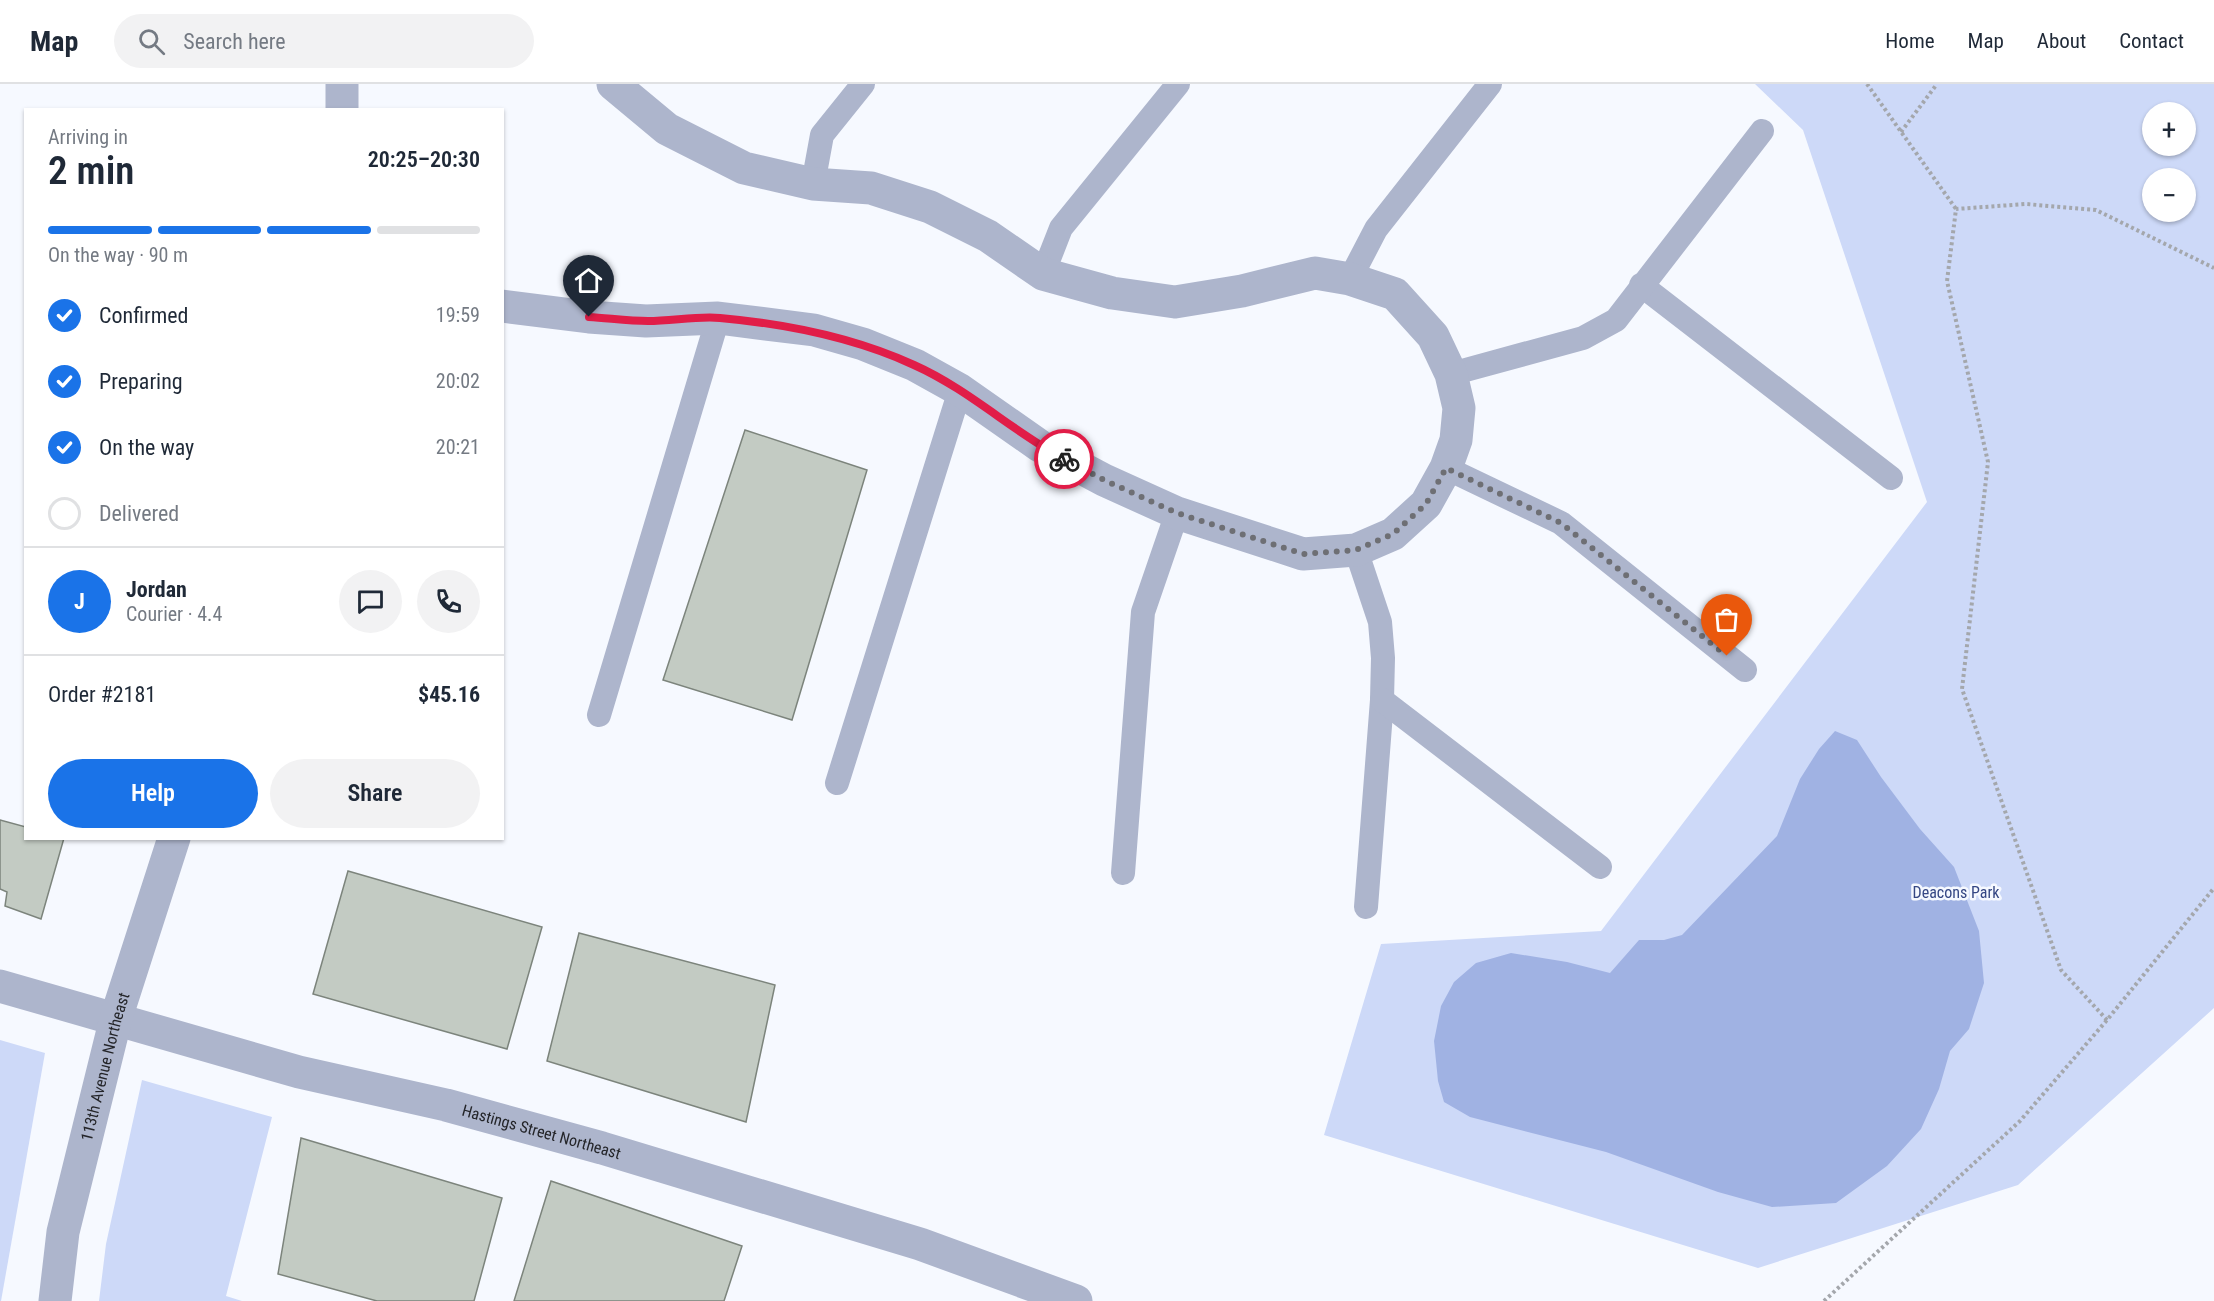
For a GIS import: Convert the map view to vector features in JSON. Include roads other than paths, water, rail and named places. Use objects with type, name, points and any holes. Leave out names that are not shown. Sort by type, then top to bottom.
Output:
[{"type":"street","points":[[342,84],[342,108]]},
{"type":"street","points":[[504,306],[589,317],[646,321],[718,318],[814,330],[863,344],[915,365],[960,390],[1040,446],[1104,480],[1177,513],[1303,554],[1356,550],[1393,534],[1426,504],[1446,468],[1456,440],[1459,408],[1452,374],[1433,336],[1395,294],[1350,279],[1315,273],[1242,291],[1175,302],[1112,292],[1043,274],[988,236],[930,207],[871,188],[813,184],[744,168],[667,129],[613,84]]},
{"type":"street","name":"113th Avenue Northeast","points":[[55,1301],[63,1232],[116,1018],[173,840]]},
{"type":"street","name":"Hastings Street Northeast","points":[[0,986],[299,1072],[446,1105],[602,1148],[920,1244],[1076,1301]]},
{"type":"lane","points":[[813,184],[822,135],[862,84]]},
{"type":"lane","points":[[1043,274],[1061,228],[1178,84]]},
{"type":"lane","points":[[1350,279],[1377,229],[1490,84]]},
{"type":"lane","points":[[1452,374],[1583,339],[1616,320],[1762,131]]},
{"type":"lane","points":[[1641,285],[1891,478]]},
{"type":"lane","points":[[599,715],[718,318]]},
{"type":"lane","points":[[837,783],[960,390]]},
{"type":"lane","points":[[1446,468],[1561,523],[1745,670]]},
{"type":"lane","points":[[1123,873],[1143,612],[1177,513]]},
{"type":"lane","points":[[1356,550],[1380,622],[1383,658],[1382,700],[1366,907]]},
{"type":"lane","points":[[1382,700],[1600,867]]},
{"type":"park label","name":"Deacons Park","points":[[1956,892]]}]
